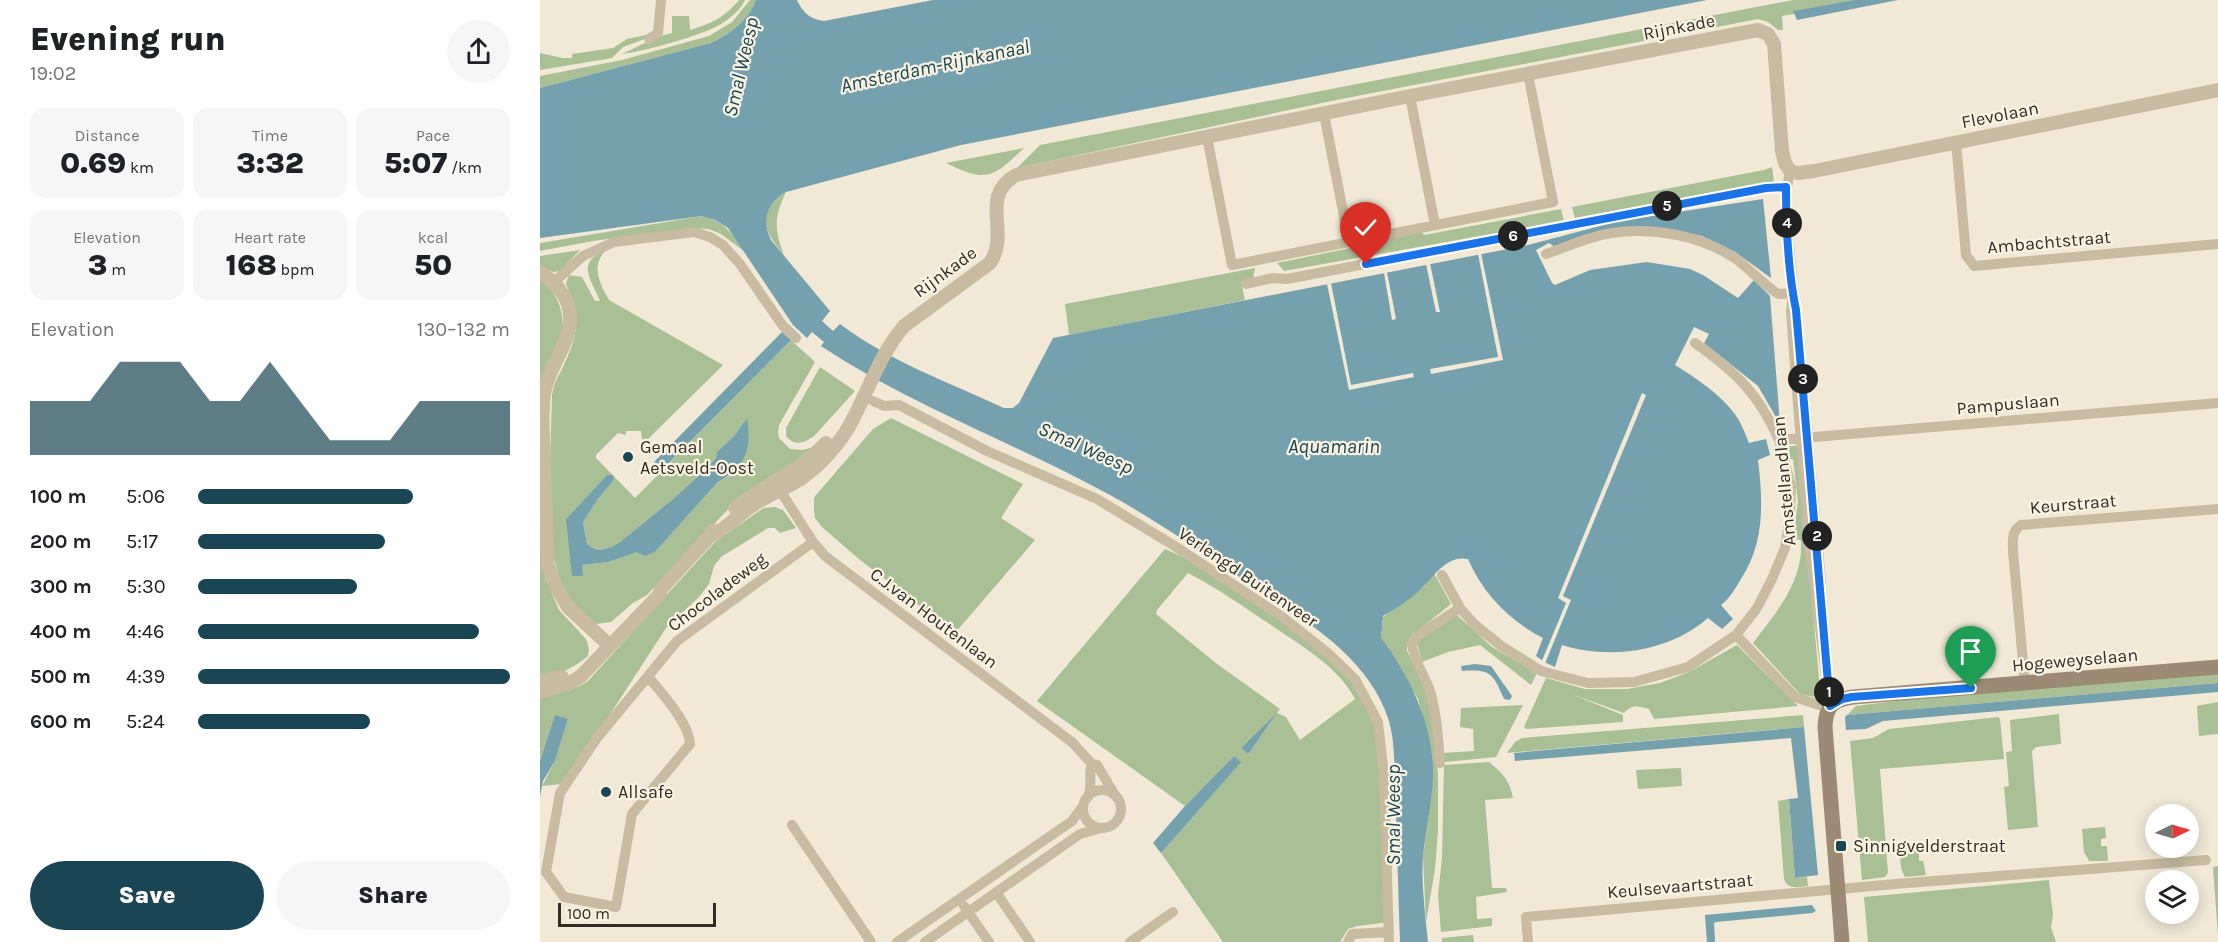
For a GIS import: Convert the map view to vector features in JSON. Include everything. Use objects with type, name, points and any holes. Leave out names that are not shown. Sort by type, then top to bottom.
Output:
[{"type":"main road","name":"Hogeweyselaan","points":[[1830,706],[1842,699],[1852,697],[2218,667]]},
{"type":"main road","name":"Amstellandlaan","points":[[1830,706],[1827,711],[1826,727],[1842,942]]},
{"type":"street","points":[[649,39],[658,33],[661,0]]},
{"type":"street","name":"Rijnkade","points":[[607,644],[659,595],[709,537],[777,486],[801,478],[837,443],[853,419],[858,404],[895,337],[914,317],[990,263],[998,243],[997,195],[1006,180],[1016,175],[1410,96],[1763,31],[1772,38],[1774,44],[1782,151],[1790,171]]},
{"type":"street","points":[[1207,137],[1232,265],[1553,202],[1528,74]]},
{"type":"street","name":"Flevolaan","points":[[1790,171],[1798,173],[1814,171],[2218,90]]},
{"type":"street","points":[[1410,96],[1435,225]]},
{"type":"street","points":[[1324,114],[1349,242]]},
{"type":"street","name":"Ambachtstraat","points":[[1956,142],[1966,255],[1974,266],[2218,244]]},
{"type":"street","name":"Amstellandlaan","points":[[1790,171],[1786,187],[1786,209],[1793,292],[1791,311],[1804,438],[1809,542],[1830,706]]},
{"type":"street","points":[[1246,284],[1272,278],[1287,279],[1766,188],[1786,187]]},
{"type":"street","points":[[1546,254],[1593,237],[1612,233],[1658,231],[1687,237],[1712,246],[1735,258],[1773,291],[1779,294],[1793,292]]},
{"type":"street","points":[[554,282],[583,256],[614,242],[694,232],[710,237],[723,245],[740,264],[783,326],[796,339]]},
{"type":"street","points":[[540,272],[554,282],[565,298],[570,314],[565,342],[547,381],[543,408],[548,565],[556,587],[568,608],[607,644]]},
{"type":"street","points":[[1442,575],[1460,608],[1474,624],[1500,645],[1541,671],[1588,682],[1634,682],[1652,679],[1688,667],[1736,635],[1757,608],[1785,548],[1790,516],[1791,486],[1779,440],[1767,412],[1750,388],[1695,343]]},
{"type":"street","name":"Verlengd Buitenveer","points":[[873,401],[884,406],[899,405],[987,451],[1097,499],[1173,545],[1281,616],[1329,654],[1355,679],[1378,722],[1384,776],[1389,937]]},
{"type":"street","name":"Pampuslaan","points":[[1804,438],[2218,403]]},
{"type":"street","points":[[1779,440],[1804,438]]},
{"type":"street","name":"C.J.van Houtenlaan","points":[[777,486],[813,542],[825,556],[1073,743],[1092,764],[1097,765],[1116,797]]},
{"type":"street","name":"Keurstraat","points":[[2025,684],[2013,551],[2013,533],[2017,528],[2022,525],[2218,509]]},
{"type":"street","name":"Chocoladeweg","points":[[648,676],[685,726],[690,737],[690,744],[632,814],[616,907],[564,897],[546,872],[560,793],[587,751],[676,641],[813,542]]},
{"type":"street","points":[[1440,763],[1437,725],[1429,689],[1414,656],[1412,644],[1417,636],[1460,608]]},
{"type":"street","points":[[1736,635],[1795,697],[1803,701],[1830,706]]},
{"type":"street","points":[[540,681],[573,672],[607,644]]},
{"type":"street","points":[[540,692],[581,676],[607,644]]},
{"type":"street","points":[[897,942],[1072,820],[1085,801],[1091,785],[1090,768],[1092,764]]},
{"type":"street","points":[[925,942],[1080,834],[1112,825],[1118,817],[1120,806],[1116,797],[1107,791],[1102,790],[1085,801]]},
{"type":"street","points":[[1085,801],[1087,821],[1101,828]]},
{"type":"street","points":[[792,825],[871,942]]},
{"type":"street","points":[[1838,889],[2206,860]]},
{"type":"street","name":"Keulsevaartstraat","points":[[1528,942],[1526,917],[1838,889]]},
{"type":"street","points":[[996,892],[1030,942]]},
{"type":"street","points":[[959,898],[989,942]]},
{"type":"street","points":[[1130,942],[1173,912]]},
{"type":"street","points":[[1348,942],[1352,934],[1389,937]]},
{"type":"green space","points":[[739,0],[745,0],[730,18],[714,28],[666,44],[622,54],[657,37],[672,33],[672,16],[689,16],[690,30],[717,19]]},
{"type":"green space","points":[[750,0],[756,0],[753,8],[743,20],[731,31],[711,43],[540,88],[540,76],[622,60],[709,36],[732,22]]},
{"type":"green space","points":[[1793,0],[1854,0],[1794,11],[1794,14],[1782,16],[1783,30],[1778,30],[1768,22],[1758,19],[1341,99],[1017,168],[1040,145]]},
{"type":"green space","points":[[646,35],[650,37],[623,47],[612,58],[540,70],[540,53],[572,58],[572,54],[613,48],[627,39]]},
{"type":"green space","points":[[1024,148],[1004,166],[988,174],[971,173],[946,163]]},
{"type":"green space","points":[[1772,167],[1774,182],[1575,218],[1572,207],[1764,170]]},
{"type":"green space","points":[[786,192],[777,216],[778,238],[784,255],[771,238],[766,222],[770,207]]},
{"type":"green space","points":[[1561,209],[1564,221],[1284,271],[1277,263],[1370,244],[1374,239],[1419,230],[1424,235]]},
{"type":"green space","points":[[702,216],[722,225],[745,252],[721,234],[709,229],[690,228],[593,241],[540,251],[540,243]]},
{"type":"green space","points":[[580,250],[560,271],[553,272],[540,265],[540,256]]},
{"type":"green space","points":[[606,250],[598,262],[598,275],[609,300],[723,365],[645,442],[642,440],[641,431],[626,431],[626,435],[618,433],[596,455],[596,458],[635,498],[791,340],[815,362],[779,425],[779,438],[790,449],[802,450],[818,446],[734,503],[647,595],[633,603],[611,622],[596,624],[587,619],[561,583],[553,554],[550,463],[553,391],[572,347],[576,327],[574,307],[566,284],[569,275],[582,277],[595,301],[600,301],[588,272],[588,266],[596,255]],"holes":[[[747,418],[731,475],[718,482],[655,552],[637,551],[608,562],[582,565],[566,519],[607,475],[614,480],[583,522],[587,544],[599,550],[620,542],[673,499],[716,458],[717,452],[734,436]]]},
{"type":"green space","points":[[1255,268],[1253,279],[1241,282],[1245,300],[1069,335],[1065,304]]},
{"type":"green space","points":[[540,280],[555,296],[561,310],[563,324],[562,332],[540,383]]},
{"type":"green space","points":[[820,367],[855,391],[815,435],[804,442],[793,442],[786,436],[786,428]]},
{"type":"green space","points":[[891,418],[1023,484],[1001,518],[1035,540],[955,633],[860,560],[822,527],[815,518],[814,498],[816,495],[873,429]]},
{"type":"green space","points":[[1798,445],[1820,690],[1814,697],[1800,694],[1753,643],[1780,607],[1798,569],[1801,540],[1793,539],[1798,502],[1793,459],[1790,459],[1787,447]]},
{"type":"green space","points":[[540,485],[545,578],[559,610],[586,639],[589,649],[588,656],[571,668],[540,677]]},
{"type":"green space","points":[[775,507],[783,510],[796,528],[780,533],[775,528],[768,528],[721,557],[714,566],[709,584],[699,597],[666,628],[574,770],[562,784],[542,786],[555,761],[568,719],[555,716],[540,761],[540,695],[571,690],[587,682],[714,543],[764,508]]},
{"type":"green space","points":[[1165,549],[1196,563],[1283,621],[1345,668],[1379,725],[1389,922],[1348,929],[1340,942],[1223,942],[1161,853],[1240,762],[1234,756],[1185,806],[1037,701]],"holes":[[[1188,573],[1230,598],[1318,658],[1339,676],[1355,699],[1300,740],[1286,717],[1277,713],[1280,709],[1217,664],[1156,614]],[[1275,716],[1248,754],[1241,748]]]},
{"type":"green space","points":[[1434,573],[1451,604],[1411,636],[1407,643],[1407,651],[1425,686],[1435,736],[1438,775],[1435,869],[1426,922],[1423,856],[1432,791],[1432,762],[1418,699],[1381,638],[1383,617],[1423,587]]},
{"type":"green space","points":[[1457,615],[1492,647],[1537,673],[1531,685],[1480,645],[1448,652],[1422,662],[1417,643],[1419,640]]},
{"type":"green space","points":[[1737,645],[1798,706],[1654,719],[1649,709],[1635,707],[1624,713],[1571,694],[1623,715],[1623,722],[1526,729],[1524,727],[1546,678],[1585,689],[1627,689],[1660,683],[1689,672]]},
{"type":"green space","points":[[2218,672],[2218,683],[1847,715],[1856,706],[1985,690]]},
{"type":"green space","points":[[2218,702],[2218,734],[2199,736],[2197,706]]},
{"type":"green space","points":[[1523,705],[1496,757],[1445,762],[1443,753],[1474,751],[1473,729],[1460,727],[1461,708]]},
{"type":"green space","points":[[2059,714],[2061,744],[2036,747],[2032,751],[2038,827],[2008,830],[2004,787],[2009,786],[2006,752],[2012,751],[2010,720]]},
{"type":"green space","points":[[1803,715],[1804,727],[1507,753],[1515,742],[1522,738]]},
{"type":"green space","points":[[1998,717],[2004,759],[1880,769],[1888,873],[1885,877],[1862,880],[1850,741],[1873,738],[1889,729]]},
{"type":"green space","points":[[1489,762],[1505,777],[1513,798],[1485,800],[1492,888],[1506,888],[1507,892],[1476,897],[1477,919],[1492,918],[1492,926],[1441,932],[1438,895],[1442,858],[1444,765]]},
{"type":"green space","points":[[1681,768],[1682,786],[1638,789],[1636,770]]},
{"type":"green space","points":[[1789,799],[1795,878],[1807,877],[1808,886],[1791,886],[1784,879],[1778,801]]},
{"type":"green space","points":[[2105,827],[2106,838],[2101,839],[2101,846],[2107,846],[2108,861],[2089,861],[2084,852],[2082,829]]},
{"type":"green space","points":[[1904,843],[1922,843],[1924,852],[1919,853],[1919,861],[1923,861],[1926,875],[1905,877],[1900,860]]},
{"type":"green space","points":[[2218,866],[2218,935],[2213,867]]},
{"type":"green space","points":[[2049,880],[2053,915],[2051,927],[2056,942],[1868,942],[1864,897]]},
{"type":"green space","points":[[1473,935],[1474,942],[1442,942],[1442,938]]},
{"type":"water","name":"Aquamarin","points":[[756,0],[797,0],[808,15],[824,21],[933,0],[1707,0],[961,145],[786,192],[770,207],[766,219],[771,240],[830,311],[822,321],[833,331],[840,324],[878,349],[919,370],[1004,408],[1013,408],[1019,403],[1053,338],[1528,245],[1619,221],[1763,199],[1771,278],[1735,252],[1702,236],[1661,228],[1555,247],[1549,243],[1536,250],[1555,285],[1590,270],[1647,262],[1690,269],[1738,298],[1754,280],[1770,296],[1780,424],[1758,386],[1704,343],[1709,334],[1694,327],[1675,365],[1707,386],[1728,406],[1739,420],[1749,443],[1766,439],[1770,455],[1758,460],[1761,506],[1758,536],[1749,565],[1730,596],[1721,605],[1733,619],[1722,629],[1708,618],[1675,639],[1638,650],[1619,652],[1580,650],[1562,645],[1555,667],[1536,656],[1543,638],[1519,623],[1499,605],[1481,584],[1468,559],[1454,560],[1442,567],[1413,596],[1383,616],[1381,638],[1411,686],[1430,739],[1433,777],[1423,855],[1428,942],[1400,942],[1394,752],[1388,718],[1379,696],[1366,676],[1350,658],[1313,626],[1128,505],[1074,476],[891,387],[821,346],[824,342],[812,332],[807,338],[793,325],[728,228],[715,220],[702,216],[540,238],[540,88],[711,43],[738,26],[753,8]]},
{"type":"water","points":[[1854,0],[1898,0],[1797,20],[1793,11]]},
{"type":"water","points":[[782,332],[791,340],[665,467],[652,473],[650,469],[655,461]]},
{"type":"water","points":[[747,418],[749,439],[741,463],[718,482],[655,552],[645,556],[637,552],[608,562],[582,565],[583,576],[572,576],[566,519],[607,475],[613,475],[614,480],[583,522],[587,544],[599,550],[620,542],[673,499],[716,458],[717,452],[734,436]]},
{"type":"water","points":[[1475,664],[1491,666],[1512,696],[1510,700],[1504,699],[1497,683],[1489,674],[1479,671],[1462,671],[1461,666]]},
{"type":"water","points":[[2218,683],[2218,692],[1883,721],[1866,729],[1846,730],[1845,717],[1847,715]]},
{"type":"water","points":[[1277,713],[1251,750],[1248,754],[1241,748]]},
{"type":"water","points":[[555,715],[568,719],[555,761],[543,781],[540,797],[540,761]]},
{"type":"water","points":[[1804,727],[1818,875],[1795,878],[1789,799],[1798,798],[1791,738],[1515,761],[1514,753]]},
{"type":"water","points":[[1234,756],[1241,762],[1161,853],[1153,843]]},
{"type":"water","points":[[1812,905],[1816,911],[1812,913],[1716,922],[1714,923],[1715,942],[1707,942],[1705,915]]},
{"type":"pier","points":[[1481,253],[1503,360],[1431,374],[1430,369],[1498,357],[1478,254]]},
{"type":"pier","points":[[1430,263],[1440,312],[1436,312],[1426,264]]},
{"type":"pier","points":[[1387,272],[1396,319],[1392,320],[1384,273]]},
{"type":"pier","points":[[1331,283],[1351,385],[1413,373],[1414,377],[1349,390],[1327,284]]},
{"type":"pier","points":[[1642,393],[1646,395],[1563,596],[1571,600],[1544,666],[1541,663],[1566,603],[1558,598]]},
{"type":"place","name":"Gemaal Aetsveld-Oost","points":[[628,457]]},
{"type":"place","name":"Allsafe","points":[[606,792]]},
{"type":"place","name":"Sinnigvelderstraat","points":[[1841,846]]},
{"type":"route","points":[[1366,264],[1766,188],[1786,187],[1793,292],[1809,438],[1830,706],[1836,701],[1852,697],[1971,688]]},
{"type":"water label","name":"Amsterdam-Rijnkanaal","points":[[935,66]]},
{"type":"water label","name":"Smal Weesp","points":[[741,67]]},
{"type":"water label","name":"Smal Weesp","points":[[1086,448]]},
{"type":"water label","name":"Smal Weesp","points":[[1393,815]]}]
